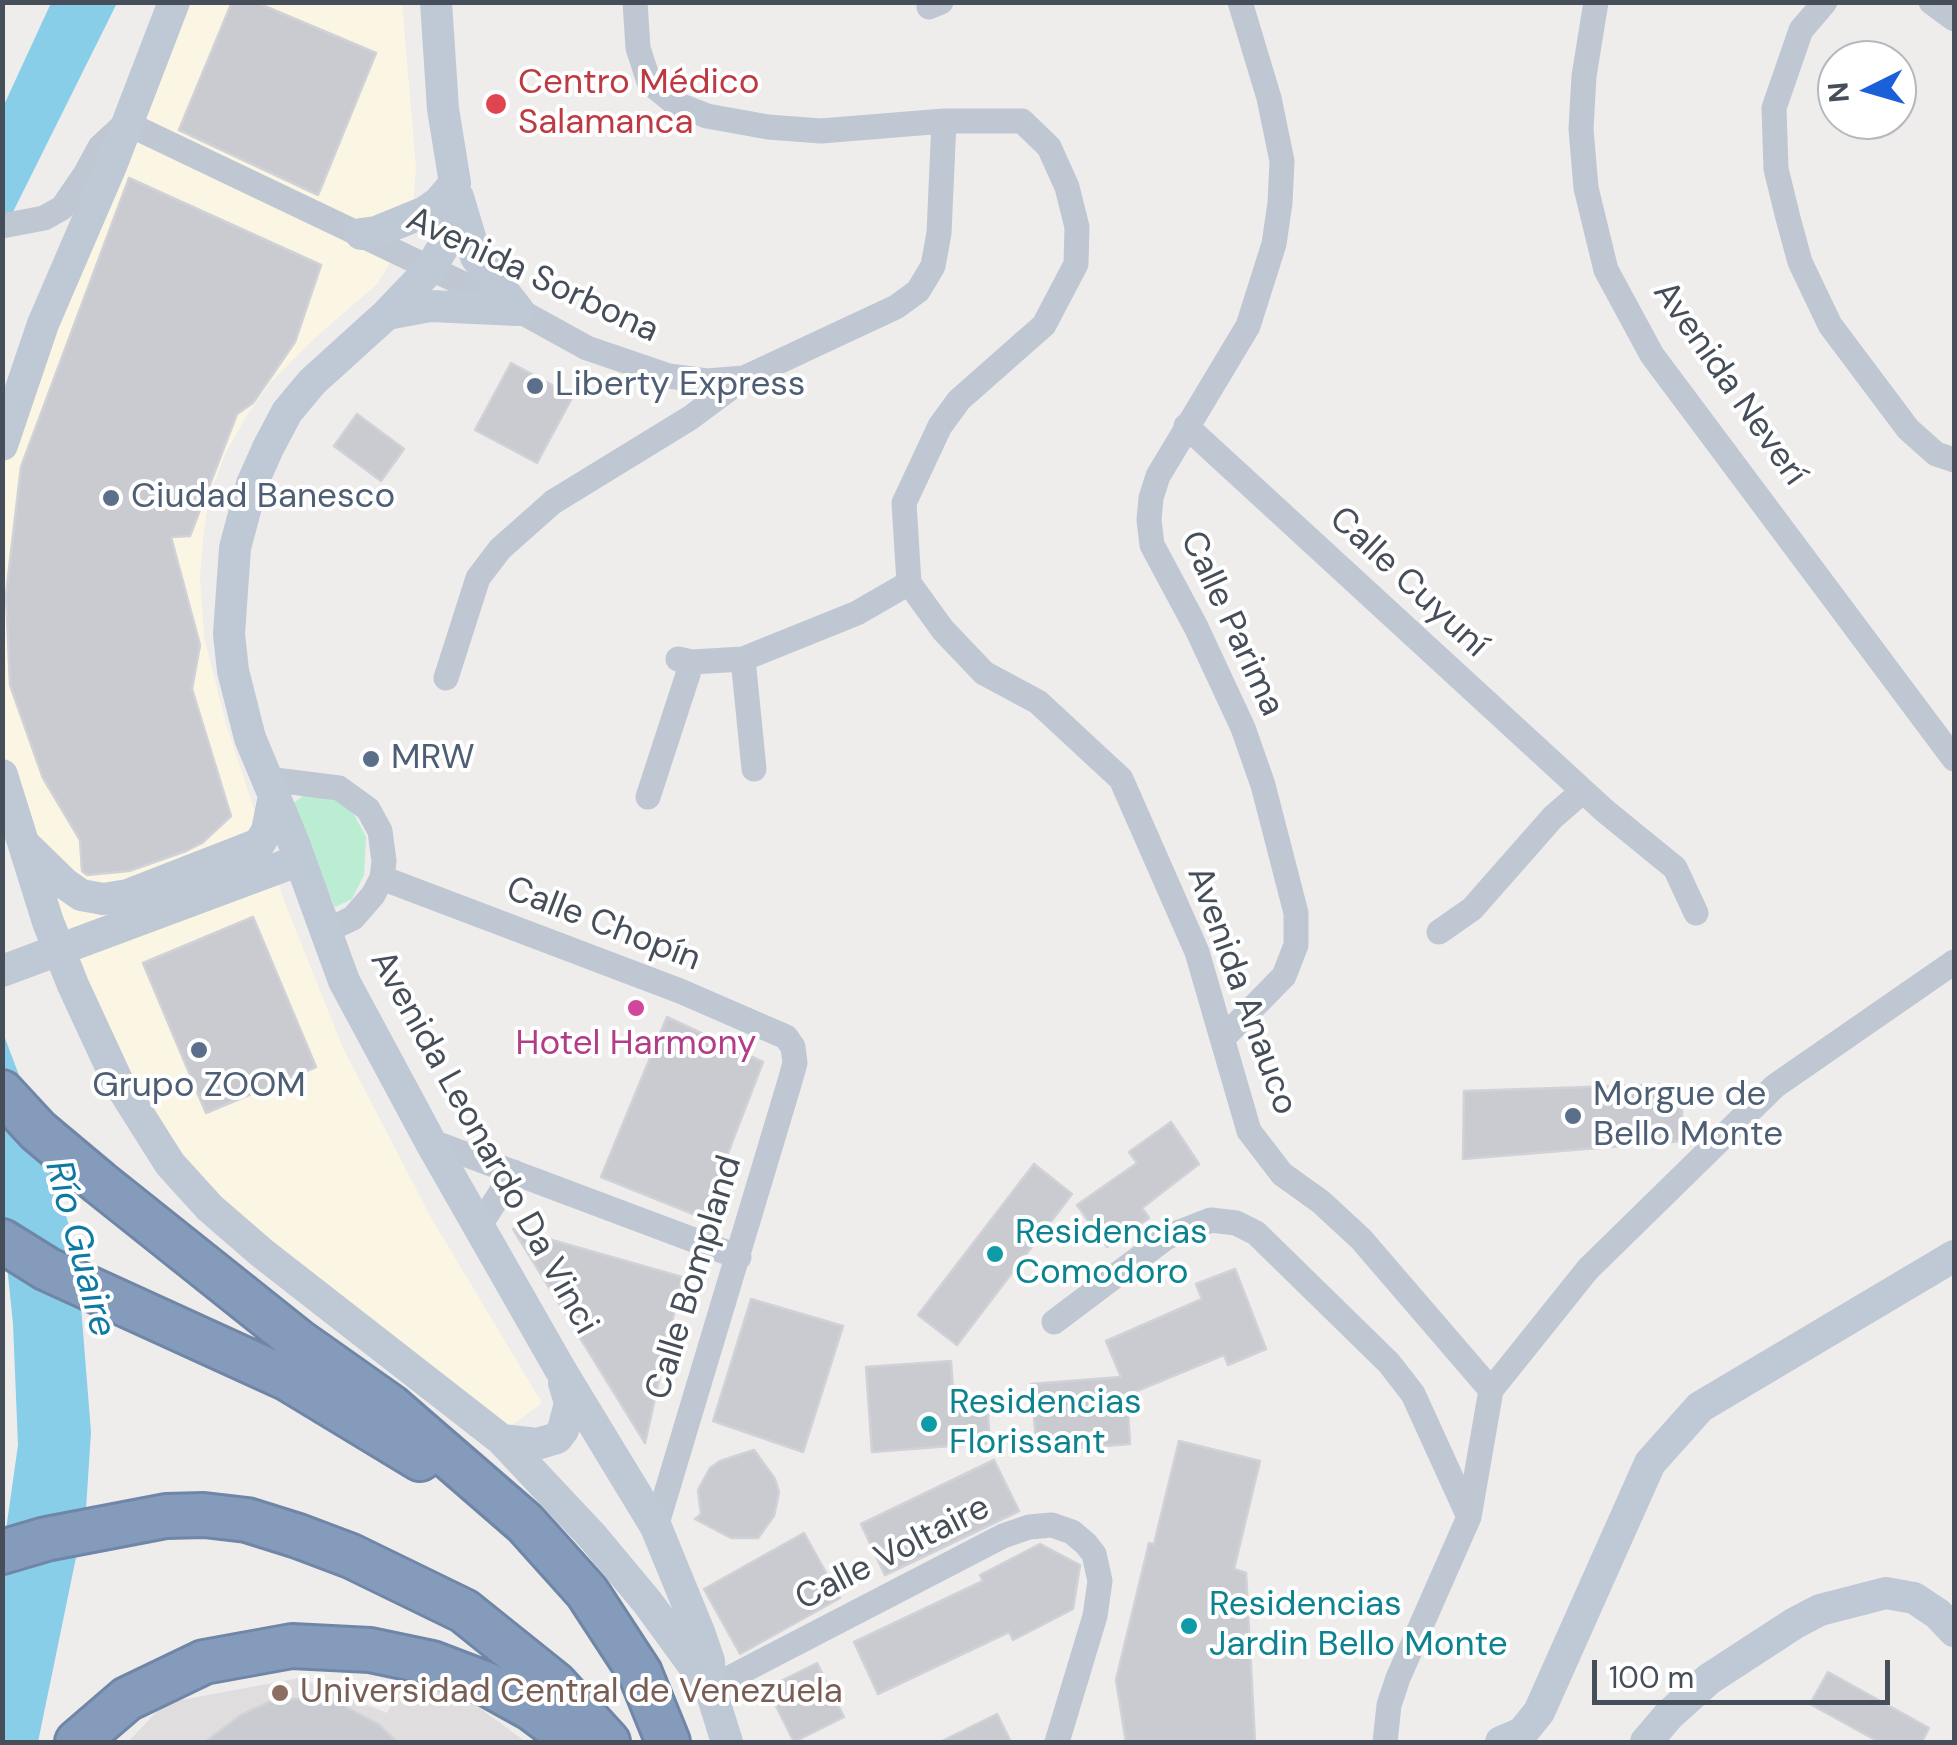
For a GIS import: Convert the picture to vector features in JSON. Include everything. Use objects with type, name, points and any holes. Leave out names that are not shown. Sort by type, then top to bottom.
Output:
[{"type":"highway","points":[[2,1092],[38,1131],[298,1341],[390,1406],[525,1523],[598,1608],[640,1673],[668,1742]]},
{"type":"highway","points":[[2,1241],[47,1268],[288,1380],[415,1455],[521,1541],[614,1652],[658,1742]]},
{"type":"highway","points":[[2,1552],[46,1539],[166,1516],[248,1520],[379,1569],[464,1611],[555,1684],[608,1742]]},
{"type":"highway","points":[[77,1742],[127,1699],[204,1662],[292,1646],[370,1650],[432,1663],[502,1692],[576,1742]]},
{"type":"street","points":[[2,445],[43,324],[106,180],[174,2]]},
{"type":"street","points":[[436,2],[443,109],[467,237],[476,257],[518,310]]},
{"type":"street","points":[[634,2],[638,48],[649,82],[676,104],[708,116],[768,127],[821,131],[944,121],[1022,121],[1048,147],[1067,187],[1078,227],[1076,264],[1044,325],[959,400],[940,426],[904,503],[909,583],[857,613],[743,658],[685,660],[648,797]]},
{"type":"street","name":"Calle Parima","points":[[1224,1037],[1284,976],[1296,946],[1296,914],[1243,728],[1152,545],[1149,520],[1158,476],[1248,326],[1274,244],[1282,161],[1240,2]]},
{"type":"street","name":"Avenida Neverí","points":[[1596,2],[1588,44],[1581,129],[1586,188],[1596,238],[1612,283],[1652,356],[1954,759]]},
{"type":"street","points":[[1825,2],[1801,30],[1774,108],[1776,169],[1800,262],[1830,324],[1908,429],[1936,454],[1954,460]]},
{"type":"street","points":[[1931,2],[1954,19]]},
{"type":"street","name":"Avenida Sorbona","points":[[126,123],[518,310],[587,348],[669,376],[707,381],[744,378],[883,314],[918,291],[933,266],[939,233],[944,121]]},
{"type":"street","points":[[15,224],[44,218],[62,208],[100,147],[126,123]]},
{"type":"street","points":[[361,234],[425,212],[455,183]]},
{"type":"street","points":[[430,268],[443,247],[455,183]]},
{"type":"street","name":"Avenida Leonardo Da Vinci","points":[[430,268],[387,314],[312,382],[287,412],[252,484],[230,584],[229,634],[240,708],[344,981],[560,1369],[656,1528],[699,1632],[708,1661],[710,1688]]},
{"type":"street","points":[[387,314],[430,306],[518,310]]},
{"type":"street","points":[[446,678],[478,578],[500,549],[553,502],[690,418],[744,378]]},
{"type":"street","name":"Calle Cuyuní","points":[[1186,426],[1583,791],[1675,868],[1696,913]]},
{"type":"street","name":"Avenida Anauco","points":[[909,583],[943,630],[984,673],[1038,702],[1122,779],[1197,952],[1249,1131],[1282,1174],[1362,1239],[1491,1390]]},
{"type":"street","points":[[743,658],[754,769]]},
{"type":"street","points":[[2,775],[59,950],[117,1080],[170,1164],[210,1208],[262,1253],[502,1440],[623,1571],[710,1688],[727,1742]]},
{"type":"street","points":[[22,843],[81,894],[102,899],[128,895],[259,844],[267,831],[270,788],[339,788],[368,809],[380,830],[384,847],[382,878],[373,896],[353,918],[326,931]]},
{"type":"street","points":[[1439,932],[1472,908],[1553,818],[1583,791]]},
{"type":"street","points":[[15,966],[300,860]]},
{"type":"street","name":"Calle Chopín","points":[[382,878],[680,991],[786,1036],[792,1047]]},
{"type":"street","points":[[1385,1742],[1389,1706],[1398,1678],[1469,1517],[1491,1390],[1588,1269],[1775,1086],[1954,962]]},
{"type":"street","name":"Calle Bompland","points":[[656,1528],[795,1063],[792,1047]]},
{"type":"street","points":[[430,1141],[739,1257]]},
{"type":"street","points":[[480,1225],[514,1172]]},
{"type":"street","points":[[1054,1322],[1167,1236],[1211,1220],[1236,1223],[1256,1233],[1389,1363],[1413,1394],[1469,1517]]},
{"type":"street","points":[[1501,1742],[1522,1734],[1538,1712],[1650,1463],[1700,1407],[1954,1256]]},
{"type":"street","points":[[502,1440],[537,1444],[557,1438],[564,1430],[570,1403],[560,1369]]},
{"type":"street","name":"Calle Voltaire","points":[[710,1688],[1003,1536],[1029,1527],[1052,1526],[1072,1532],[1086,1544],[1094,1554],[1100,1581],[1095,1616],[1058,1742]]},
{"type":"street","points":[[1646,1742],[1669,1715],[1710,1679],[1795,1622],[1820,1610],[1856,1598],[1886,1594],[1914,1598],[1954,1631]]},
{"type":"shaded area","points":[[179,3],[402,3],[416,168],[413,206],[395,255],[377,284],[271,382],[226,452],[210,494],[200,577],[204,637],[226,724],[285,903],[343,1048],[430,1216],[542,1403],[496,1437],[151,1141],[3,764],[3,419]]},
{"type":"shaded area","name":"Universidad Central de Venezuela","points":[[414,1660],[526,1742],[128,1742],[165,1703],[299,1678],[387,1713]]},
{"type":"green space","points":[[313,789],[348,803],[366,837],[364,875],[352,899],[335,907],[292,804]]},
{"type":"water","points":[[51,3],[117,3],[3,232],[3,107]]},
{"type":"water","points":[[2,1030],[52,1163],[77,1256],[91,1432],[86,1509],[38,1742],[3,1742],[2,1558],[18,1445],[13,1324],[2,1217]]},
{"type":"building","points":[[232,2],[255,2],[376,53],[318,195],[179,130]]},
{"type":"building","name":"Ciudad Banesco","points":[[129,178],[321,265],[295,342],[253,403],[237,414],[190,536],[171,537],[200,645],[192,689],[231,816],[202,843],[186,851],[129,871],[87,875],[82,871],[80,840],[43,778],[10,685],[6,595],[21,467]]},
{"type":"building","points":[[511,363],[573,396],[537,463],[475,430]]},
{"type":"building","points":[[357,414],[404,449],[381,481],[334,446]]},
{"type":"building","points":[[253,917],[316,1067],[206,1113],[143,963]]},
{"type":"building","points":[[667,1017],[763,1062],[703,1218],[601,1177]]},
{"type":"building","name":"Morgue de Bello Monte","points":[[1681,1084],[1683,1141],[1463,1159],[1464,1091]]},
{"type":"building","points":[[1171,1122],[1199,1164],[1142,1208],[1149,1218],[1107,1247],[1077,1205],[1137,1163],[1129,1152]]},
{"type":"building","name":"Residencias Comodoro","points":[[1034,1164],[1072,1194],[957,1345],[918,1315]]},
{"type":"building","points":[[513,1229],[682,1277],[645,1443]]},
{"type":"building","points":[[1235,1269],[1266,1349],[1228,1365],[1224,1355],[1127,1395],[1130,1444],[1011,1453],[1036,1440],[1031,1384],[1121,1377],[1106,1341],[1202,1299],[1196,1284]]},
{"type":"building","points":[[751,1299],[843,1326],[803,1452],[713,1421]]},
{"type":"building","name":"Residencias Florissant","points":[[951,1361],[954,1405],[987,1402],[990,1443],[872,1452],[866,1367]]},
{"type":"building","name":"Residencias Jardin Bello Monte","points":[[1179,1441],[1260,1461],[1234,1569],[1246,1573],[1255,1742],[1126,1742],[1116,1680],[1149,1543],[1154,1544]]},
{"type":"building","points":[[754,1450],[775,1479],[779,1492],[774,1516],[758,1538],[731,1538],[695,1519],[701,1514],[698,1490],[710,1468]]},
{"type":"building","points":[[994,1460],[1019,1511],[885,1575],[861,1524]]},
{"type":"building","points":[[804,1533],[840,1598],[740,1654],[704,1589]]},
{"type":"building","points":[[1040,1544],[1080,1565],[1073,1609],[1013,1640],[1009,1632],[878,1694],[854,1642],[983,1581],[980,1575]]},
{"type":"building","points":[[817,1663],[844,1717],[794,1742],[767,1688]]},
{"type":"building","points":[[1828,1672],[1929,1728],[1922,1742],[1879,1742],[1810,1704]]},
{"type":"building","points":[[307,1698],[340,1704],[378,1724],[397,1742],[205,1742],[241,1715],[269,1702]]},
{"type":"building","points":[[997,1714],[1011,1742],[940,1742]]},
{"type":"place","name":"Centro Médico Salamanca","points":[[496,104]]},
{"type":"place","name":"Liberty Express","points":[[535,386]]},
{"type":"place","name":"Ciudad Banesco","points":[[111,498]]},
{"type":"place","name":"MRW","points":[[371,759]]},
{"type":"place","name":"Hotel Harmony","points":[[636,1008]]},
{"type":"place","name":"Grupo ZOOM","points":[[199,1050]]},
{"type":"place","name":"Morgue de Bello Monte","points":[[1573,1116]]},
{"type":"place","name":"Residencias Comodoro","points":[[995,1254]]},
{"type":"place","name":"Residencias Florissant","points":[[929,1424]]},
{"type":"place","name":"Residencias Jardin Bello Monte","points":[[1189,1626]]},
{"type":"place","name":"Universidad Central de Venezuela","points":[[280,1693]]},
{"type":"water label","name":"Río Guaire","points":[[79,1249]]}]
